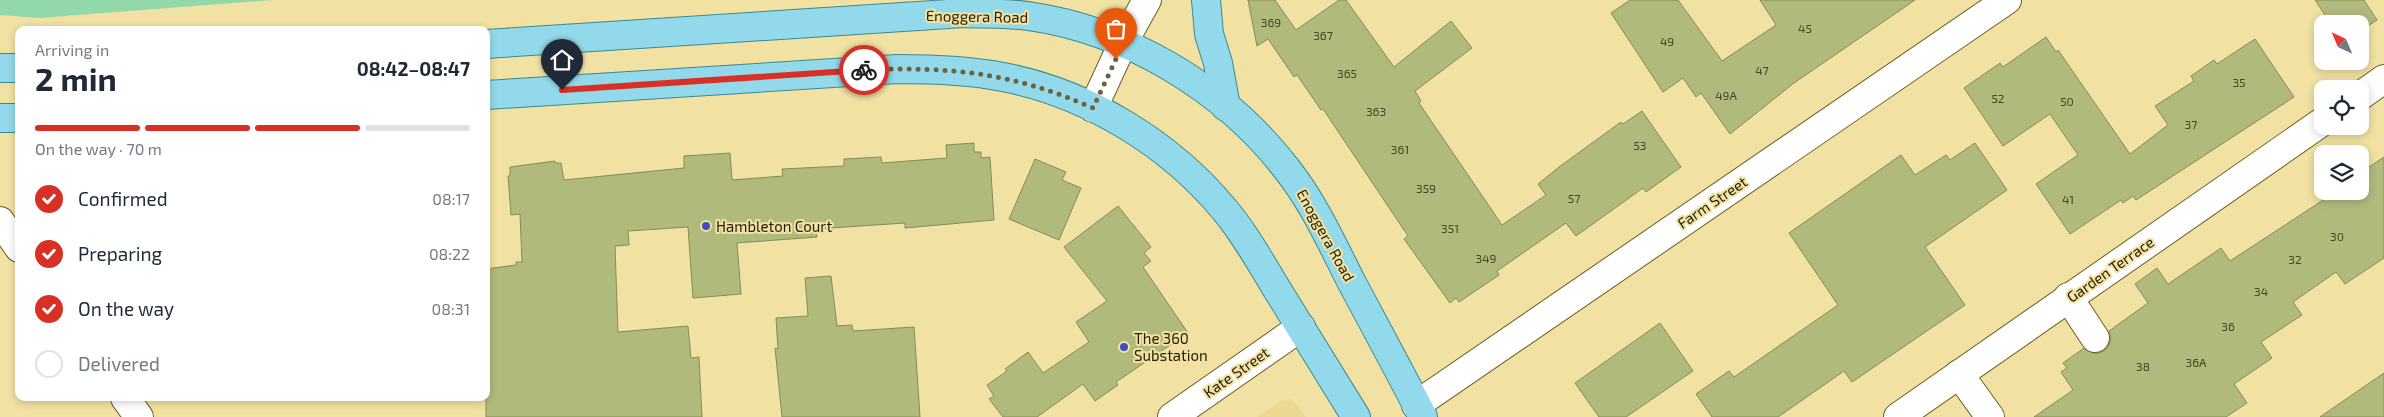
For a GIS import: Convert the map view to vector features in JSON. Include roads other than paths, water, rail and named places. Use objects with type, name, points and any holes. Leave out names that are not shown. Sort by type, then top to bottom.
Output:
[{"type":"main road","points":[[1206,0],[1209,34],[1218,63],[1226,107]]},
{"type":"main road","name":"Enoggera Road","points":[[490,44],[964,13],[1028,16],[1079,28],[1123,43],[1173,70],[1226,107],[1267,146],[1302,189],[1316,212],[1420,411]]},
{"type":"main road","points":[[0,68],[15,68]]},
{"type":"main road","points":[[490,95],[824,72],[939,69],[1004,77],[1059,94],[1093,108],[1134,130],[1167,153],[1208,190],[1240,230],[1356,417]]},
{"type":"main road","points":[[0,118],[15,118]]},
{"type":"street","points":[[1093,108],[1123,43],[1147,0]]},
{"type":"street","name":"Farm Street","points":[[1420,411],[2007,0]]},
{"type":"street","points":[[2369,90],[2384,79]]},
{"type":"street","name":"Garden Terrace","points":[[1898,417],[2314,128]]},
{"type":"street","points":[[0,221],[15,242]]},
{"type":"street","points":[[2068,298],[2095,338]]},
{"type":"street","name":"Kate Street","points":[[1172,417],[1301,327]]},
{"type":"street","points":[[1959,374],[1990,417]]},
{"type":"street","points":[[127,401],[139,417]]},
{"type":"place","name":"Hambleton Court","points":[[706,226]]},
{"type":"place","name":"The 360 Substation","points":[[1124,347]]}]
